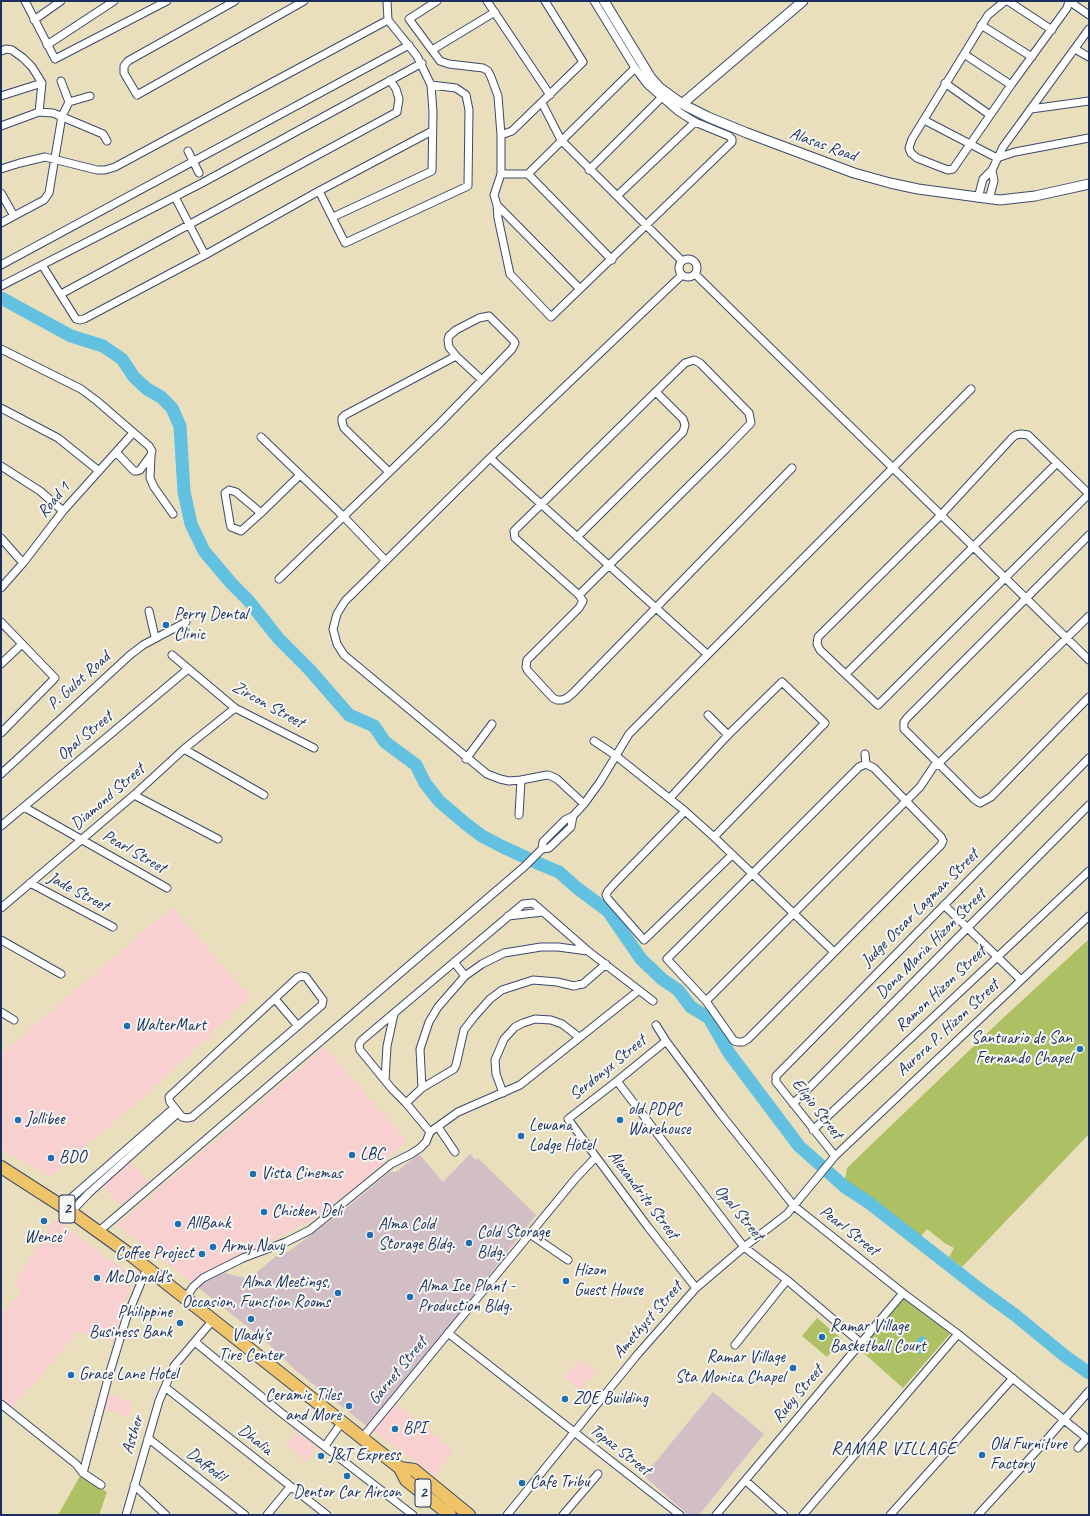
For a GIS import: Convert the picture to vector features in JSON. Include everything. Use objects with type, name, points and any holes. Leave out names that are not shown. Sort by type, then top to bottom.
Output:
[{"type":"highway","name":"2","points":[[1,1167],[66,1209],[147,1268],[400,1468],[406,1480],[448,1514]]},
{"type":"highway","name":"2","points":[[400,1468],[414,1470],[469,1515]]},
{"type":"street","points":[[25,1],[55,59],[168,1]]},
{"type":"street","points":[[34,20],[61,1]]},
{"type":"street","points":[[47,45],[114,1]]},
{"type":"street","points":[[235,1],[128,62],[124,66],[124,73],[138,95],[304,1]]},
{"type":"street","points":[[334,217],[432,171],[431,85],[422,63],[388,20],[387,1]]},
{"type":"street","points":[[438,1],[409,19],[440,61],[444,63],[483,68],[488,71],[498,96],[501,135],[501,174],[494,195],[510,274],[551,317],[612,260],[732,142],[732,139],[729,136],[695,122],[679,112],[661,98],[647,84],[635,68],[594,1]]},
{"type":"street","points":[[487,1],[550,95]]},
{"type":"street","points":[[501,135],[512,131],[583,62],[545,1]]},
{"type":"street","name":"Alasas Road","points":[[604,1],[651,78],[660,88],[682,104],[708,117],[747,133],[854,173],[890,183],[978,198],[1015,199],[1089,184]]},
{"type":"street","points":[[682,104],[803,1]]},
{"type":"street","points":[[1005,1],[988,15],[981,25],[912,139],[909,148],[911,153],[917,158],[940,168],[948,170],[952,169],[1011,85],[1068,8],[1069,1],[1089,15]]},
{"type":"street","points":[[1008,1],[1052,30]]},
{"type":"street","points":[[432,50],[495,12]]},
{"type":"street","points":[[1,169],[45,157],[97,170],[105,170],[115,167],[388,20]]},
{"type":"street","points":[[981,25],[1032,57]]},
{"type":"street","points":[[978,198],[983,179],[992,170],[1003,147],[1089,29]]},
{"type":"street","points":[[1,265],[409,45]]},
{"type":"street","points":[[1,51],[6,49],[12,50],[23,58],[32,67],[42,83],[38,112]]},
{"type":"street","points":[[1075,49],[1089,57]]},
{"type":"street","points":[[964,54],[1011,85]]},
{"type":"street","points":[[1,286],[176,197],[422,63]]},
{"type":"street","points":[[528,174],[635,68]]},
{"type":"street","points":[[61,294],[397,112],[399,98],[396,89],[390,80]]},
{"type":"street","points":[[1,223],[44,200],[49,193],[62,116],[69,102],[61,81]]},
{"type":"street","points":[[1,96],[42,83]]},
{"type":"street","points":[[945,83],[990,115]]},
{"type":"street","points":[[319,191],[334,217],[345,243],[468,186],[469,110],[466,95],[456,88],[431,85]]},
{"type":"street","points":[[69,102],[90,96]]},
{"type":"street","points":[[589,170],[661,98]]},
{"type":"street","points":[[1031,109],[1089,101]]},
{"type":"street","points":[[542,103],[561,140],[589,170],[682,261]]},
{"type":"street","points":[[1,126],[38,112],[53,113],[103,134],[107,141]]},
{"type":"street","points":[[924,120],[997,158],[1016,152],[1089,138]]},
{"type":"street","points":[[617,196],[695,122]]},
{"type":"street","points":[[42,265],[76,319],[84,319],[205,255],[432,130]]},
{"type":"street","points":[[188,151],[199,173]]},
{"type":"street","points":[[989,199],[994,180],[992,170]]},
{"type":"street","points":[[501,174],[528,174],[612,260]]},
{"type":"street","points":[[1,193],[14,216]]},
{"type":"street","points":[[176,197],[205,255]]},
{"type":"street","points":[[497,205],[580,289]]},
{"type":"street","points":[[689,258],[696,263],[698,267],[695,274],[691,277],[682,275],[679,268],[682,261],[689,258]]},
{"type":"street","points":[[695,274],[1089,660]]},
{"type":"street","points":[[584,804],[557,779],[551,776],[537,776],[521,780],[509,780],[492,777],[487,774],[466,759],[344,655],[337,644],[333,629],[337,614],[345,601],[490,458],[682,275]]},
{"type":"street","points":[[279,580],[344,517],[482,380],[512,349],[515,344],[489,316],[479,318],[456,330],[448,340],[449,347],[456,356],[482,380]]},
{"type":"street","points":[[1,349],[81,389],[150,446],[152,451],[150,478],[154,487],[173,514]]},
{"type":"street","points":[[389,472],[344,428],[342,425],[342,418],[345,415],[456,356]]},
{"type":"street","points":[[579,595],[751,423],[749,413],[697,360],[685,363],[514,531],[514,537],[579,595],[583,601],[579,608],[527,660],[526,664],[528,671],[557,700],[567,698],[573,693],[792,468]]},
{"type":"street","points":[[98,1232],[524,867],[542,849],[549,848],[562,836],[571,827],[573,816],[600,782],[629,734],[971,389]]},
{"type":"street","points":[[577,536],[683,432],[685,425],[683,419],[656,392]]},
{"type":"street","points":[[1,408],[58,438],[98,471]]},
{"type":"street","name":"Road 1","points":[[1,588],[23,563],[63,510],[133,433]]},
{"type":"street","points":[[1021,434],[1028,436],[1056,463],[1088,494],[878,704],[820,650],[817,644],[818,637],[941,515],[1016,435],[1021,434]]},
{"type":"street","points":[[261,436],[344,517],[386,561]]},
{"type":"street","points":[[116,452],[134,471],[140,470],[151,455]]},
{"type":"street","points":[[490,458],[540,505],[577,536],[707,654]]},
{"type":"street","points":[[846,674],[1056,463]]},
{"type":"street","points":[[1,466],[40,491],[63,510]]},
{"type":"street","points":[[261,513],[236,492],[229,490],[225,492],[230,523],[234,529],[241,532],[261,513],[300,475]]},
{"type":"street","points":[[1089,535],[904,722],[904,729],[906,733],[977,802],[980,803],[984,802],[1089,698]]},
{"type":"street","points":[[1,538],[23,563]]},
{"type":"street","points":[[149,611],[155,638]]},
{"type":"street","points":[[706,1001],[905,800],[920,787],[934,766],[938,764],[1089,616]]},
{"type":"street","points":[[1,622],[55,678],[1,733]]},
{"type":"street","name":"P. Gulot Road","points":[[1,774],[142,645],[186,622]]},
{"type":"street","points":[[1,664],[22,644]]},
{"type":"street","name":"Zircon Street","points":[[172,654],[235,708],[314,748]]},
{"type":"street","name":"Opal Street","points":[[1,826],[188,669]]},
{"type":"street","points":[[670,798],[728,735],[782,682],[825,723],[714,837]]},
{"type":"street","name":"Diamond Street","points":[[1,908],[134,795],[184,749],[235,708]]},
{"type":"street","points":[[708,715],[728,735]]},
{"type":"street","points":[[466,759],[492,724]]},
{"type":"street","points":[[594,741],[616,754],[685,811],[834,952]]},
{"type":"street","points":[[184,749],[264,795]]},
{"type":"street","points":[[865,754],[866,764]]},
{"type":"street","name":"Judge Oscar Lagman Street","points":[[776,1082],[776,1076],[1089,758]]},
{"type":"street","points":[[866,764],[874,768],[941,837],[943,841],[941,845],[748,1039],[743,1042],[734,1041],[706,1001],[667,959],[859,767],[866,764]]},
{"type":"street","points":[[519,815],[521,780]]},
{"type":"street","points":[[134,795],[218,839]]},
{"type":"street","name":"Dona Maria Hizon Street","points":[[793,1104],[1089,805]]},
{"type":"street","name":"Pearl Street","points":[[24,807],[167,888]]},
{"type":"street","points":[[685,811],[606,895],[644,940],[732,855]]},
{"type":"street","name":"Ramon Hizon Street","points":[[813,1130],[1089,871]]},
{"type":"street","name":"Jade Street","points":[[30,883],[113,927]]},
{"type":"street","points":[[430,1132],[360,1050],[359,1045],[523,904],[533,903],[588,951],[638,991],[653,1001]]},
{"type":"street","points":[[944,905],[1021,980]]},
{"type":"street","points":[[508,916],[543,912]]},
{"type":"street","name":"Aurora P. Hizon Street","points":[[830,1162],[1089,916]]},
{"type":"street","points":[[1,940],[61,974]]},
{"type":"street","points":[[422,1088],[420,1049],[429,1022],[438,1007],[465,976],[482,964],[504,953],[558,947],[588,951]]},
{"type":"street","points":[[454,962],[465,976]]},
{"type":"street","points":[[406,1103],[422,1088],[454,1069],[464,1030],[490,998],[502,990],[534,980],[578,985],[583,984],[606,964]]},
{"type":"street","points":[[301,976],[306,977],[324,1002],[192,1117],[182,1117],[170,1102],[169,1097],[275,999],[301,976]]},
{"type":"street","points":[[185,1299],[193,1287],[203,1278],[222,1267],[286,1242],[310,1230],[391,1164],[420,1148],[426,1142],[430,1132],[458,1112],[520,1085],[638,991]]},
{"type":"street","points":[[275,999],[298,1026]]},
{"type":"street","points":[[1,1012],[14,1020]]},
{"type":"street","points":[[385,1080],[387,1046],[394,1014]]},
{"type":"street","points":[[503,1093],[496,1074],[495,1060],[504,1039],[515,1027],[524,1022],[535,1019],[551,1020],[562,1024],[579,1037]]},
{"type":"street","name":"Pearl Street","points":[[656,1025],[666,1041],[720,1113],[794,1206],[1065,1419],[1086,1439],[1078,1448]]},
{"type":"street","name":"Serdonyx Street","points":[[568,1119],[617,1082],[666,1041]]},
{"type":"street","name":"Opal Street","points":[[617,1082],[744,1247],[787,1280],[861,1343]]},
{"type":"street","name":"Eligio Street","points":[[776,1082],[835,1156]]},
{"type":"street","points":[[66,1209],[176,1111]]},
{"type":"street","points":[[66,1209],[95,1188],[176,1111]]},
{"type":"street","name":"Alexandrite Street","points":[[568,1119],[696,1288]]},
{"type":"street","points":[[438,1127],[454,1152]]},
{"type":"street","name":"Garnet Street","points":[[362,1438],[576,1178],[596,1157]]},
{"type":"street","name":"Amethyst Street","points":[[507,1515],[637,1355],[696,1288],[744,1247],[778,1222],[794,1206],[830,1162]]},
{"type":"street","points":[[530,1234],[568,1260]]},
{"type":"street","points":[[83,1473],[109,1375],[126,1319],[147,1268]]},
{"type":"street","points":[[735,1345],[787,1280]]},
{"type":"street","name":"Ruby Street","points":[[716,1515],[903,1292]]},
{"type":"street","name":"Asther","points":[[126,1515],[159,1401],[174,1366],[213,1320]]},
{"type":"street","name":"Topaz Street","points":[[448,1333],[573,1433],[680,1515]]},
{"type":"street","points":[[803,1515],[958,1334]]},
{"type":"street","points":[[195,1342],[413,1515]]},
{"type":"street","points":[[890,1515],[1013,1378]]},
{"type":"street","name":"Dhalia","points":[[165,1387],[327,1515]]},
{"type":"street","points":[[978,1515],[1089,1391]]},
{"type":"street","points":[[1,1405],[76,1464],[83,1473],[101,1485]]},
{"type":"street","points":[[325,1446],[342,1422]]},
{"type":"street","name":"Daffodil","points":[[148,1438],[245,1515]]},
{"type":"street","points":[[563,1515],[598,1474]]},
{"type":"street","points":[[746,1481],[784,1515]]},
{"type":"street","points":[[134,1485],[166,1515]]},
{"type":"street","points":[[267,1515],[290,1487]]},
{"type":"shaded area","name":"WalterMart","points":[[172,907],[250,997],[155,1087],[50,1177],[1,1149],[1,1054]]},
{"type":"shaded area","points":[[325,1047],[407,1141],[369,1176],[312,1220],[192,1282],[117,1225]]},
{"type":"shaded area","points":[[419,1154],[443,1182],[470,1154],[476,1160],[478,1158],[536,1215],[449,1327],[368,1427],[294,1369],[270,1345],[199,1288],[201,1284],[215,1274],[225,1273],[249,1279],[282,1251],[288,1252],[339,1214],[390,1172],[396,1172]]},
{"type":"shaded area","points":[[130,1161],[148,1182],[120,1206],[102,1185]]},
{"type":"shaded area","points":[[55,1219],[133,1276],[113,1342],[78,1332],[11,1410],[1,1400],[1,1315],[22,1290],[13,1283]]},
{"type":"shaded area","points":[[580,1359],[596,1372],[580,1390],[564,1377]]},
{"type":"shaded area","points":[[713,1392],[764,1434],[699,1515],[688,1515],[644,1476]]},
{"type":"shaded area","points":[[109,1394],[133,1402],[129,1417],[104,1409]]},
{"type":"shaded area","points":[[394,1402],[454,1450],[435,1476],[372,1430]]},
{"type":"shaded area","points":[[297,1432],[317,1448],[306,1462],[286,1445]]},
{"type":"green space","points":[[1089,939],[1089,1134],[962,1267],[949,1257],[954,1248],[946,1244],[927,1229],[921,1236],[844,1184],[847,1168],[1002,1019]]},
{"type":"green space","points":[[905,1297],[950,1334],[903,1388],[860,1350]]},
{"type":"green space","name":"Ramar Village Basketball Court","points":[[817,1318],[842,1339],[827,1357],[802,1336]]},
{"type":"green space","points":[[80,1476],[107,1492],[99,1515],[58,1515]]},
{"type":"water","points":[[922,1335],[929,1343],[919,1354],[911,1347]]},
{"type":"waterway","points":[[1,298],[71,336],[103,346],[122,359],[134,377],[147,389],[161,397],[172,408],[180,426],[184,492],[191,524],[204,551],[231,583],[248,600],[278,638],[309,669],[349,715],[374,726],[385,742],[416,765],[425,783],[439,801],[466,824],[482,836],[501,846],[559,872],[577,888],[608,911],[641,959],[662,979],[678,990],[691,1007],[709,1018],[729,1053],[799,1146],[845,1187],[868,1202],[1015,1315],[1065,1356],[1089,1373]]},
{"type":"place","name":"Perry Dental Clinic","points":[[166,625]]},
{"type":"place","name":"WalterMart","points":[[127,1026]]},
{"type":"place","name":"Santuario de San Fernando Chapel","points":[[1080,1049]]},
{"type":"place","name":"Jollibee","points":[[18,1120]]},
{"type":"place","name":"old PDPC Warehouse","points":[[620,1120]]},
{"type":"place","name":"Lewana Lodge Hotel","points":[[521,1136]]},
{"type":"place","name":"LBC","points":[[352,1155]]},
{"type":"place","name":"BDO","points":[[51,1158]]},
{"type":"place","name":"Vista Cinemas","points":[[253,1174]]},
{"type":"place","name":"Chicken Deli","points":[[264,1212]]},
{"type":"place","name":"Wence'","points":[[44,1221]]},
{"type":"place","name":"AllBank","points":[[178,1224]]},
{"type":"place","name":"Alma Cold Storage Bldg.","points":[[370,1235]]},
{"type":"place","name":"Cold Storage Bldg.","points":[[469,1243]]},
{"type":"place","name":"Army Navy","points":[[213,1247]]},
{"type":"place","name":"Coffee Project","points":[[202,1254]]},
{"type":"place","name":"McDonald's","points":[[97,1278]]},
{"type":"place","name":"Hizon Guest House","points":[[566,1281]]},
{"type":"place","name":"Alma Meetings, Occasion, Function Rooms","points":[[338,1293]]},
{"type":"place","name":"Alma Ice Plant - Production Bldg.","points":[[410,1297]]},
{"type":"place","name":"Vlady's Tire Center","points":[[251,1319]]},
{"type":"place","name":"Philippine Business Bank","points":[[180,1323]]},
{"type":"place","name":"Ramar Village Basketball Court","points":[[822,1337]]},
{"type":"place","name":"Ramar Village Sta Monica Chapel","points":[[793,1368]]},
{"type":"place","name":"Grace Lane Hotel","points":[[71,1375]]},
{"type":"place","name":"ZOE Building","points":[[565,1399]]},
{"type":"place","name":"Ceramic Tiles and More","points":[[349,1406]]},
{"type":"place","name":"BPI","points":[[395,1429]]},
{"type":"place","name":"Old Furniture Factory","points":[[982,1455]]},
{"type":"place","name":"J&T Express","points":[[321,1456]]},
{"type":"place","name":"Dentor Car Aircon","points":[[347,1476]]},
{"type":"place","name":"Cafe Tribu","points":[[522,1483]]},
{"type":"district","name":"RAMAR VILLAGE","points":[[894,1449]]}]
